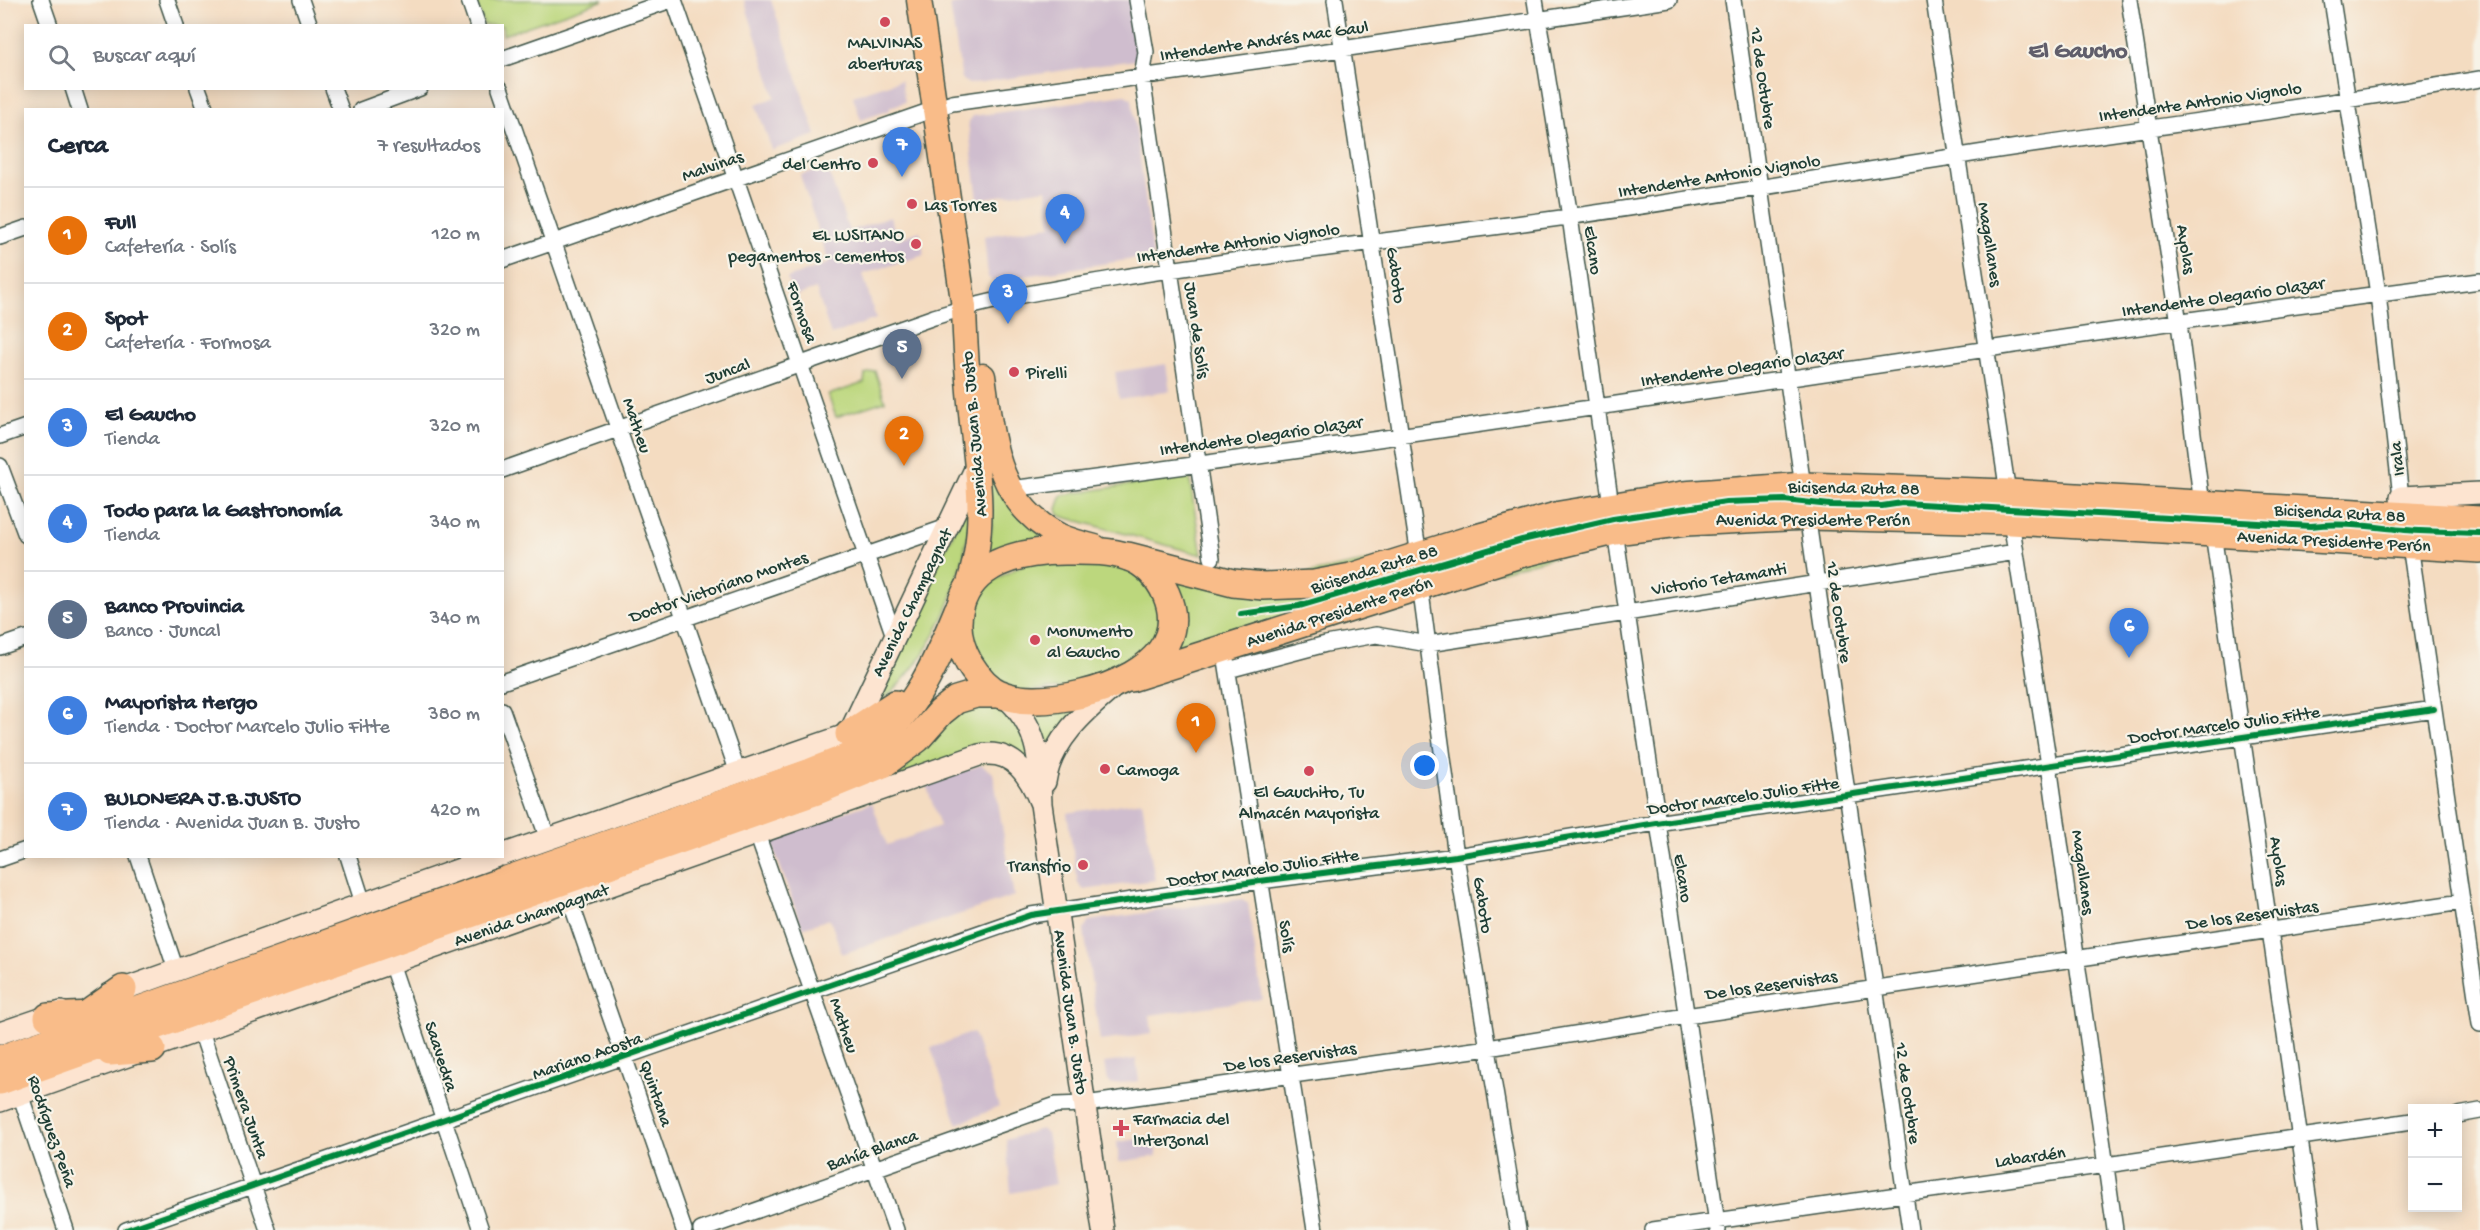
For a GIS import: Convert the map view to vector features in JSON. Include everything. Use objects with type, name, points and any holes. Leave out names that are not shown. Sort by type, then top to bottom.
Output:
[{"type":"highway","name":"Avenida Presidente Perón","points":[[1125,680],[1226,659],[1420,585],[1520,554],[1613,518],[1683,495],[1804,486],[2008,493],[2202,505],[2402,506],[2480,520]]},
{"type":"highway","name":"Avenida Presidente Perón","points":[[1121,555],[1233,582],[1289,586],[1331,582],[1517,526],[1613,518],[1696,521],[1808,516],[2011,521],[2480,549]]},
{"type":"highway","points":[[1049,551],[1121,555],[1144,566],[1157,578],[1167,598],[1171,615],[1168,636],[1162,648],[1145,668],[1125,680],[1047,699],[1034,700],[1003,695],[979,678],[966,657],[958,635],[962,602],[990,568],[1013,558],[1049,551]]},
{"type":"highway","name":"Avenida Champagnat","points":[[135,1021],[862,750],[882,735],[914,699],[930,674],[962,602]]},
{"type":"highway","points":[[849,734],[878,717],[930,674]]},
{"type":"highway","name":"Avenida Champagnat","points":[[5,1068],[135,1021],[788,802],[883,764],[916,739],[941,712],[956,700],[976,694],[1003,695]]},
{"type":"highway","points":[[805,817],[883,764]]},
{"type":"highway","points":[[57,1048],[85,1015],[135,1021]]},
{"type":"highway","points":[[57,1048],[105,1052],[135,1021]]},
{"type":"main road","name":"Avenida Juan B. Justo","points":[[919,0],[964,307],[965,355],[981,493],[980,533],[975,566],[962,602]]},
{"type":"main road","name":"Avenida Juan B. Justo","points":[[964,307],[980,354],[995,454],[1010,489],[1028,512],[1050,531],[1068,539],[1121,555]]},
{"type":"street","points":[[40,0],[49,24]]},
{"type":"street","points":[[167,0],[175,24]]},
{"type":"street","points":[[301,0],[309,24]]},
{"type":"street","points":[[469,0],[477,24]]},
{"type":"street","points":[[504,58],[672,0]]},
{"type":"street","name":"Formosa","points":[[672,0],[801,364],[894,636]]},
{"type":"street","name":"Juan de Solís","points":[[1137,0],[1146,52],[1142,77],[1212,558]]},
{"type":"street","name":"Gaboto","points":[[1335,0],[1419,556]]},
{"type":"street","name":"Elcano","points":[[1535,0],[1570,217],[1656,823],[1717,1226]]},
{"type":"street","name":"Intendente Andrés Mac Gaul","points":[[936,109],[952,103],[1342,49],[1669,0]]},
{"type":"street","name":"12 de Octubre","points":[[1733,0],[1804,486],[1815,583],[1910,1230]]},
{"type":"street","name":"Magallanes","points":[[1934,0],[2008,493]]},
{"type":"street","name":"Ayolas","points":[[2129,0],[2179,323],[2202,505]]},
{"type":"street","name":"Irala","points":[[2332,0],[2378,294],[2402,506],[2410,545],[2480,1024]]},
{"type":"street","name":"Intendente Antonio Vignolo","points":[[964,307],[1169,270],[1570,217],[1760,189],[1957,156],[2348,101],[2480,79]]},
{"type":"street","points":[[74,90],[79,108]]},
{"type":"street","points":[[199,90],[205,108]]},
{"type":"street","points":[[334,90],[340,108]]},
{"type":"street","points":[[366,108],[415,90]]},
{"type":"street","name":"Matheu","points":[[501,90],[738,774]]},
{"type":"street","name":"Malvinas","points":[[504,259],[936,109]]},
{"type":"street","points":[[0,237],[24,229]]},
{"type":"street","name":"Intendente Olegario Olazar","points":[[1010,489],[1198,466],[1400,434],[2480,281]]},
{"type":"street","name":"Juncal","points":[[504,469],[964,307]]},
{"type":"street","points":[[0,436],[24,428]]},
{"type":"street","name":"Avenida Champagnat","points":[[849,734],[977,465]]},
{"type":"street","points":[[0,466],[24,530]]},
{"type":"street","points":[[2402,506],[2480,493]]},
{"type":"street","name":"Magallanes","points":[[2011,521],[2049,765],[2115,1230]]},
{"type":"street","name":"Doctor Victoriano Montes","points":[[504,681],[947,527]]},
{"type":"street","name":"Ayolas","points":[[2213,533],[2313,1230]]},
{"type":"street","name":"Victorio Tetamanti","points":[[1226,659],[1376,635],[1428,644],[2016,552]]},
{"type":"street","name":"Gaboto","points":[[1420,585],[1456,856],[1518,1230]]},
{"type":"street","points":[[0,647],[24,639]]},
{"type":"street","name":"Solís","points":[[1226,659],[1315,1230]]},
{"type":"street","points":[[1041,804],[1046,777],[1054,755],[1066,733],[1085,712],[1125,680]]},
{"type":"street","name":"Avenida Juan B. Justo","points":[[1003,695],[1022,714],[1034,737],[1039,763],[1041,804],[1103,1230]]},
{"type":"street","name":"Doctor Marcelo Julio Fitte","points":[[1057,912],[1260,881],[1456,856],[1656,823],[2434,709]]},
{"type":"street","points":[[504,716],[548,839]]},
{"type":"street","points":[[504,854],[849,734]]},
{"type":"street","name":"Avenida Champagnat","points":[[5,1068],[135,1021],[201,1031],[988,753],[1007,757],[1015,762],[1032,783],[1041,804]]},
{"type":"street","name":"Matheu","points":[[757,834],[896,1230]]},
{"type":"street","points":[[0,859],[24,851]]},
{"type":"street","points":[[139,858],[176,970]]},
{"type":"street","points":[[349,858],[363,903]]},
{"type":"street","name":"Avenida Champagnat","points":[[135,1021],[176,970],[491,858]]},
{"type":"street","name":"Quintana","points":[[570,900],[684,1230]]},
{"type":"street","name":"De los Reservistas","points":[[1056,1105],[1085,1104],[1488,1048],[1686,1016],[2462,902]]},
{"type":"street","name":"Mariano Acosta","points":[[126,1230],[1031,915],[1057,912]]},
{"type":"street","name":"Saavedra","points":[[391,963],[481,1230]]},
{"type":"street","name":"Primera Junta","points":[[201,1031],[268,1230]]},
{"type":"street","name":"Rodríguez Peña","points":[[5,1068],[66,1230]]},
{"type":"street","name":"Bahía Blanca","points":[[701,1230],[1056,1105]]},
{"type":"street","points":[[2462,1114],[2480,1111]]},
{"type":"street","name":"Labardén","points":[[1653,1230],[1717,1226],[1904,1194],[2408,1122]]},
{"type":"shaded area","points":[[744,0],[771,0],[816,135],[772,150],[756,105],[775,97]]},
{"type":"shaded area","points":[[986,0],[1132,0],[1141,53],[1136,60],[969,84],[962,80],[950,5]]},
{"type":"shaded area","points":[[901,80],[905,102],[861,120],[853,96]]},
{"type":"shaded area","points":[[1125,95],[1132,99],[1153,256],[992,281],[988,277],[984,236],[1051,226],[1046,189],[978,199],[968,123],[973,116]]},
{"type":"shaded area","points":[[827,167],[849,231],[890,217],[898,239],[920,231],[924,255],[863,274],[876,319],[831,335],[816,289],[793,297],[787,278],[829,263],[800,175]]},
{"type":"shaded area","points":[[1166,364],[1170,391],[1119,399],[1115,372]]},
{"type":"shaded area","points":[[981,765],[993,773],[1014,896],[842,954],[830,919],[802,928],[772,843],[777,835],[872,803],[887,845],[940,826],[926,784]]},
{"type":"shaded area","points":[[1142,801],[1155,880],[1084,890],[1078,884],[1067,813]]},
{"type":"shaded area","points":[[1242,899],[1248,903],[1262,999],[1150,1015],[1152,1034],[1100,1041],[1084,930],[1089,921]]},
{"type":"shaded area","points":[[973,1032],[999,1107],[957,1124],[931,1048]]},
{"type":"shaded area","points":[[1136,1059],[1139,1081],[1110,1084],[1107,1081],[1104,1063]]},
{"type":"shaded area","points":[[1041,1129],[1047,1133],[1056,1184],[1011,1193],[1006,1140]]},
{"type":"shaded area","points":[[1154,1137],[1157,1156],[1119,1162],[1117,1142]]},
{"type":"green space","points":[[475,0],[604,0],[504,35],[504,24],[484,24]]},
{"type":"green space","points":[[875,371],[885,401],[836,417],[828,395],[864,383],[865,374]]},
{"type":"green space","points":[[986,462],[1043,539],[988,555],[993,518]]},
{"type":"green space","points":[[1189,476],[1202,555],[1064,517],[1059,515],[1057,509],[1062,495]]},
{"type":"green space","points":[[1786,500],[1784,505],[1734,508],[1166,662],[1169,578],[1234,589],[1582,517]]},
{"type":"green space","points":[[968,503],[969,522],[964,553],[958,578],[940,623],[916,664],[883,700],[864,716]]},
{"type":"green space","points":[[1028,562],[1125,566],[1155,590],[1162,624],[1142,656],[1078,686],[1019,692],[1003,687],[972,650],[971,609],[985,585]]},
{"type":"green space","points":[[1093,697],[1048,752],[1031,713]]},
{"type":"green space","points":[[986,701],[1014,720],[1023,735],[1034,768],[1020,756],[864,784],[951,710]]},
{"type":"cycle path","name":"Bicisenda Ruta 88","points":[[1241,614],[1299,606],[1522,540],[1613,519],[1726,502],[1784,500],[1830,505],[1882,506],[1902,503],[2480,533]]},
{"type":"cycle path","points":[[126,1230],[1031,915],[1260,881],[1456,856],[1656,823],[2434,709]]},
{"type":"place","name":"MALVINAS aberturas","points":[[885,22]]},
{"type":"place","name":"del Centro","points":[[873,163]]},
{"type":"place","name":"BULONERA J.B.JUSTO","points":[[902,177]]},
{"type":"place","name":"Las Torres","points":[[912,204]]},
{"type":"place","name":"EL LUSITANO pegamentos - cementos","points":[[916,244]]},
{"type":"place","name":"Todo para la Gastronomía","points":[[1065,244]]},
{"type":"place","name":"El Gaucho","points":[[1008,324]]},
{"type":"place","name":"Pirelli","points":[[1014,372]]},
{"type":"place","name":"Banco Provincia","points":[[902,379]]},
{"type":"place","name":"Spot","points":[[904,466]]},
{"type":"place","name":"Monumento al Gaucho","points":[[1035,640]]},
{"type":"place","name":"Mayorista Hergo","points":[[2129,658]]},
{"type":"place","name":"Full","points":[[1196,753]]},
{"type":"place","name":"Camoga","points":[[1105,769]]},
{"type":"place","name":"El Gauchito, Tu Almacén Mayorista","points":[[1309,771]]},
{"type":"place","name":"Transfrio","points":[[1083,865]]},
{"type":"place","name":"Farmacia del Interzonal","points":[[1121,1128]]},
{"type":"district","name":"El Gaucho","points":[[2078,49]]}]
